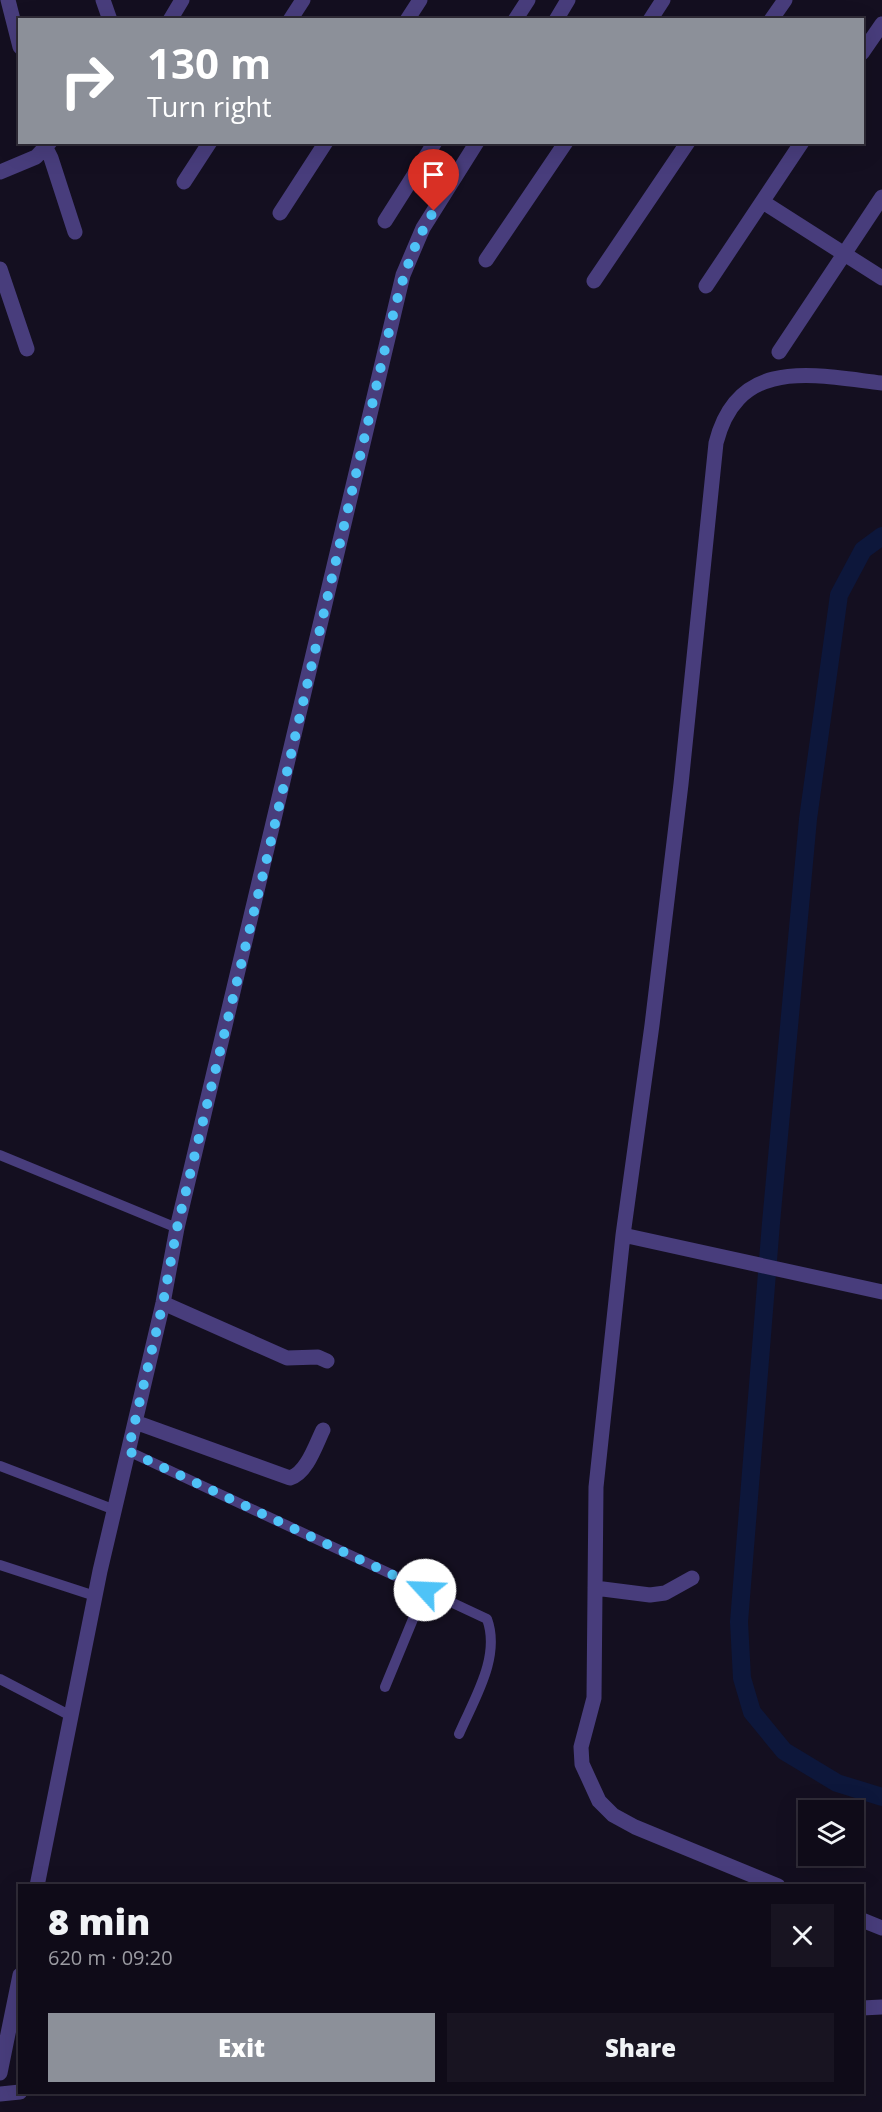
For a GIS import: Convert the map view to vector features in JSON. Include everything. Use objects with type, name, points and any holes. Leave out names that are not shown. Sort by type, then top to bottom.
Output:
[{"type":"street","points":[[8,0],[18,39]]},
{"type":"street","points":[[103,0],[109,18]]},
{"type":"street","points":[[171,18],[182,0]]},
{"type":"street","points":[[291,18],[303,0]]},
{"type":"street","points":[[408,18],[420,0]]},
{"type":"street","points":[[557,18],[568,0]]},
{"type":"street","points":[[651,18],[663,0]]},
{"type":"street","points":[[772,18],[784,0]]},
{"type":"street","points":[[864,50],[882,24]]},
{"type":"street","points":[[0,172],[36,157],[46,144]]},
{"type":"street","points":[[46,144],[75,232]]},
{"type":"street","points":[[184,182],[209,144]]},
{"type":"street","points":[[280,213],[325,144]]},
{"type":"street","points":[[385,221],[434,144]]},
{"type":"street","points":[[37,1884],[95,1596],[163,1303],[177,1228],[403,275],[423,228],[476,144]]},
{"type":"street","points":[[486,260],[565,144]]},
{"type":"street","points":[[594,281],[685,144]]},
{"type":"street","points":[[706,286],[801,144]]},
{"type":"street","points":[[779,352],[882,197]]},
{"type":"street","points":[[763,202],[882,278]]},
{"type":"street","points":[[0,269],[27,349]]},
{"type":"street","points":[[773,1884],[635,1827],[613,1815],[599,1801],[582,1764],[581,1747],[594,1698],[596,1487],[623,1235],[652,1025],[681,784],[716,443],[721,423],[739,397],[772,379],[792,375],[882,382]]},
{"type":"street","points":[[623,1235],[738,1258],[882,1292]]},
{"type":"street","points":[[163,1303],[287,1358],[318,1357],[327,1361]]},
{"type":"street","points":[[135,1422],[290,1478],[296,1476],[306,1463],[323,1430]]},
{"type":"street","points":[[595,1588],[650,1595],[665,1593],[692,1578]]},
{"type":"street","points":[[864,1921],[882,1928]]},
{"type":"street","points":[[0,2073],[18,1984]]},
{"type":"street","points":[[864,2008],[882,2007]]},
{"type":"street","points":[[0,2094],[18,2092]]},
{"type":"lane","points":[[0,1155],[177,1228]]},
{"type":"lane","points":[[128,1451],[487,1619],[492,1633],[492,1654],[459,1734]]},
{"type":"lane","points":[[0,1466],[115,1510]]},
{"type":"lane","points":[[0,1565],[95,1596]]},
{"type":"lane","points":[[384,1687],[425,1590]]},
{"type":"lane","points":[[0,1679],[71,1716]]},
{"type":"waterway","points":[[882,536],[863,550],[839,595],[808,819],[771,1223],[739,1622],[742,1678],[752,1712],[784,1751],[837,1783],[882,1797]]},
{"type":"route","points":[[425,1590],[128,1451],[163,1303],[177,1228],[267,858],[391,323],[403,275],[423,228],[434,211]]}]
